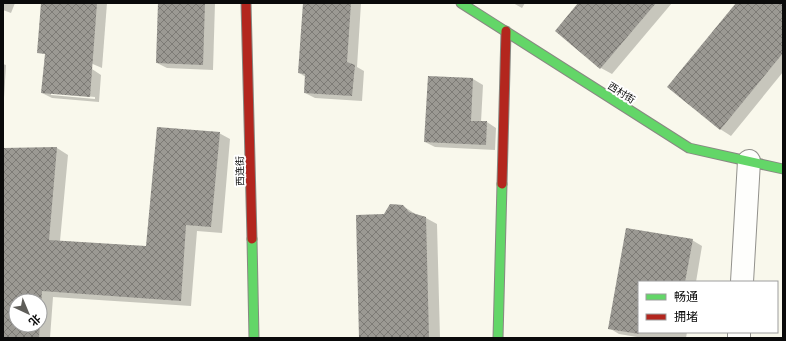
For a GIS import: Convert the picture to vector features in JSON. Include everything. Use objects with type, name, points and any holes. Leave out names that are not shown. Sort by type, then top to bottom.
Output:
[{"type":"street","name":"西连街","points":[[246,3],[254,338]]},
{"type":"street","name":"西村街","points":[[461,3],[689,148],[783,169]]},
{"type":"street","points":[[498,338],[506,31]]},
{"type":"street","points":[[742,281],[749,162]]},
{"type":"building","points":[[41,3],[97,3],[90,97],[41,93],[45,54],[37,53]]},
{"type":"building","points":[[158,3],[205,3],[203,65],[156,63]]},
{"type":"building","points":[[303,3],[351,3],[347,62],[355,65],[352,96],[304,93],[305,74],[298,73]]},
{"type":"building","points":[[578,3],[656,3],[600,69],[555,31]]},
{"type":"building","points":[[736,3],[783,3],[783,53],[720,130],[667,87]]},
{"type":"building","points":[[428,76],[473,78],[471,121],[487,121],[486,145],[424,142]]},
{"type":"building","points":[[157,127],[220,132],[211,227],[186,225],[181,301],[42,291],[42,293],[8,293],[8,333],[39,333],[39,338],[3,338],[3,148],[57,147],[49,240],[146,246]]},
{"type":"building","points":[[390,204],[403,205],[409,212],[426,217],[429,338],[359,338],[356,215],[384,214]]},
{"type":"building","points":[[626,228],[693,239],[685,281],[638,281],[639,334],[608,329]]},
{"type":"traffic: fast","points":[[461,3],[689,148],[783,169]]},
{"type":"traffic: fast","points":[[498,338],[502,184]]},
{"type":"traffic: fast","points":[[252,239],[254,338]]},
{"type":"traffic: jam","points":[[246,3],[252,239]]},
{"type":"traffic: jam","points":[[502,184],[506,31]]}]
